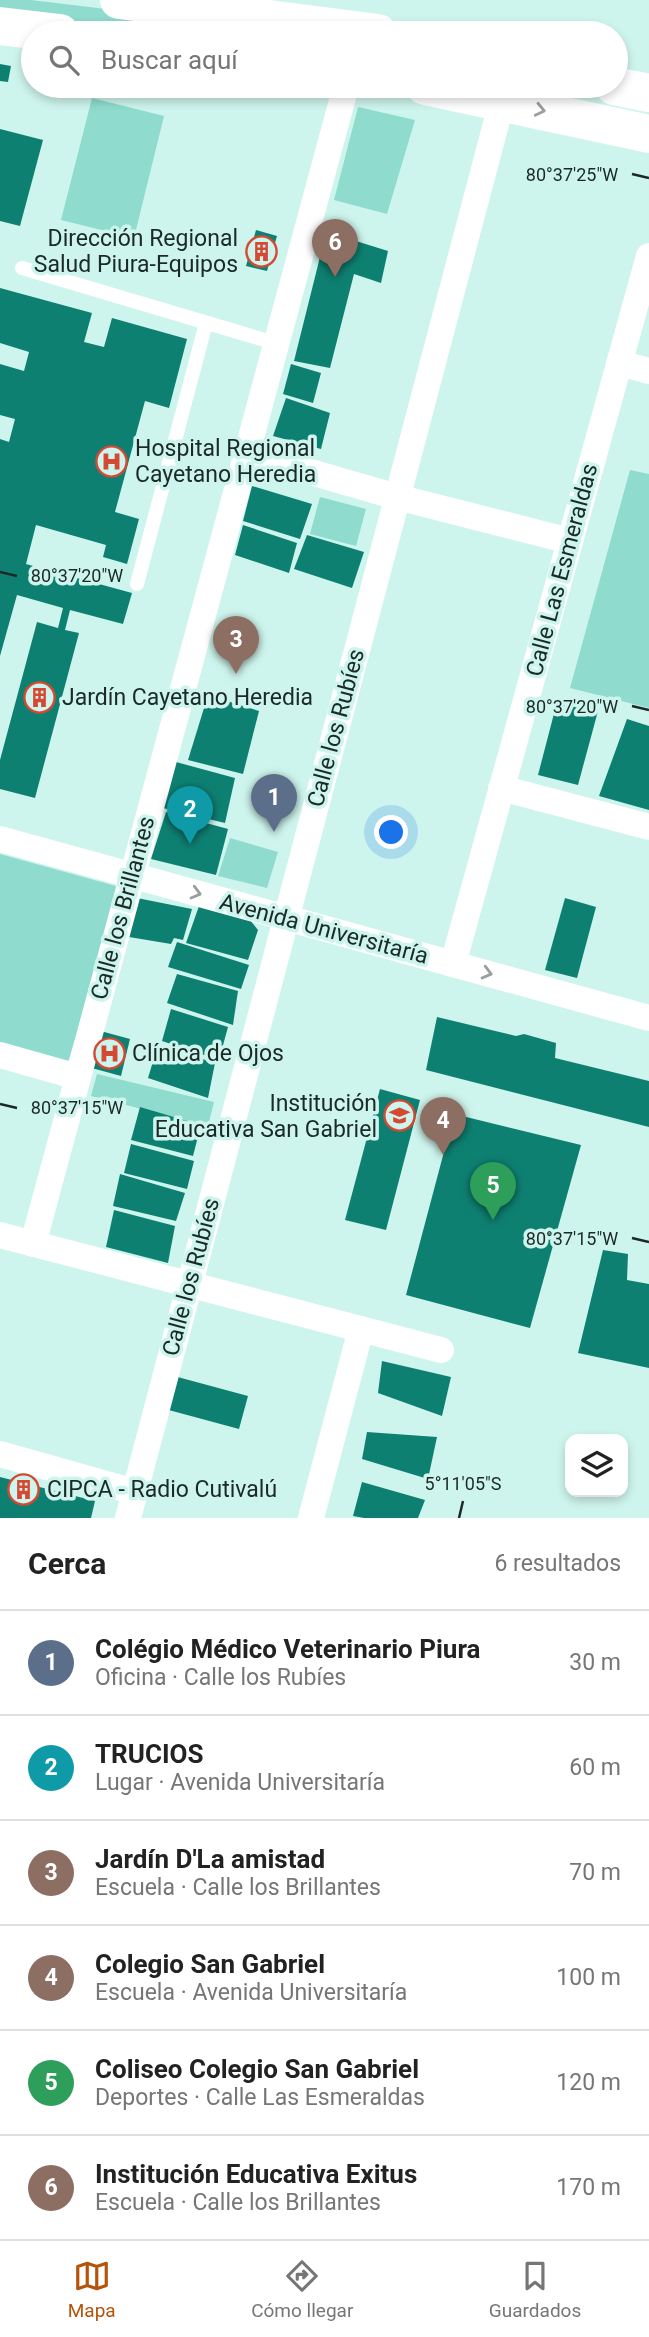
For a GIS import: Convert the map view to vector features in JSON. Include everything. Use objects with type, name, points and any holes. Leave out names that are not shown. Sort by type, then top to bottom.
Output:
[{"type":"main road","points":[[119,0],[281,21]]},
{"type":"main road","points":[[0,26],[21,28]]},
{"type":"main road","points":[[628,89],[649,93]]},
{"type":"main road","points":[[487,98],[649,134]]},
{"type":"street","name":"Calle los Brillantes","points":[[33,1244],[343,98]]},
{"type":"street","name":"Calle los Rubíes","points":[[128,1518],[502,101]]},
{"type":"street","name":"Calle Las Esmeraldas","points":[[453,964],[649,256]]},
{"type":"street","points":[[619,363],[649,371]]},
{"type":"street","points":[[245,453],[570,541]]},
{"type":"street","points":[[501,788],[649,827]]},
{"type":"street","name":"Avenida Universitaría","points":[[0,839],[649,1018]]},
{"type":"street","points":[[0,1055],[78,1077]]},
{"type":"street","points":[[0,1235],[441,1350]]},
{"type":"street","points":[[311,1518],[361,1329]]},
{"type":"street","points":[[0,1454],[135,1492]]},
{"type":"lane","points":[[22,268],[275,343]]},
{"type":"lane","points":[[137,584],[206,323]]},
{"type":"green space","points":[[0,0],[31,0],[206,21],[21,22],[0,19]]},
{"type":"green space","points":[[92,98],[164,116],[134,238],[61,220]]},
{"type":"green space","points":[[358,107],[415,120],[387,214],[334,200]]},
{"type":"green space","points":[[630,470],[649,474],[649,708],[570,688]]},
{"type":"green space","points":[[320,497],[366,509],[356,546],[310,534]]},
{"type":"green space","points":[[230,838],[278,852],[267,888],[218,876]]},
{"type":"green space","points":[[0,854],[123,888],[67,1065],[0,1045]]},
{"type":"green space","points":[[97,1074],[214,1102],[208,1126],[91,1096]]},
{"type":"building","points":[[0,64],[11,66],[8,82],[0,81]]},
{"type":"building","points":[[0,129],[43,140],[20,226],[0,221]]},
{"type":"building","name":"Dirección Regional Salud Piura-Equipos","points":[[256,230],[277,236],[267,271],[246,266]]},
{"type":"building","points":[[324,231],[388,251],[381,283],[354,274],[330,368],[294,361]]},
{"type":"building","name":"Hospital Regional Cayetano Heredia","points":[[0,288],[92,313],[84,342],[104,347],[112,318],[187,339],[169,408],[145,401],[115,512],[139,519],[127,564],[103,557],[106,545],[36,525],[26,564],[132,593],[123,624],[70,610],[65,630],[79,633],[35,798],[0,789],[0,760],[37,622],[58,628],[63,608],[17,595],[0,656],[0,439],[9,442],[15,419],[0,415],[0,364],[24,371],[29,352],[0,343]]},
{"type":"building","points":[[291,364],[321,373],[313,403],[283,394]]},
{"type":"building","points":[[286,398],[330,413],[321,449],[273,436]]},
{"type":"building","points":[[252,486],[312,504],[300,539],[243,521]]},
{"type":"building","points":[[243,525],[297,543],[289,573],[235,555]]},
{"type":"building","points":[[307,535],[364,552],[352,588],[294,569]]},
{"type":"building","points":[[208,695],[259,711],[243,774],[188,760]]},
{"type":"building","points":[[557,702],[598,711],[578,785],[538,775]]},
{"type":"building","points":[[627,719],[649,726],[649,810],[599,796]]},
{"type":"building","points":[[176,762],[235,778],[225,823],[163,808]]},
{"type":"building","points":[[166,812],[228,829],[216,875],[151,859]]},
{"type":"building","points":[[137,898],[192,909],[183,940],[174,938],[171,944],[129,937]]},
{"type":"building","points":[[565,898],[596,907],[577,978],[545,970]]},
{"type":"building","points":[[199,906],[250,920],[258,930],[248,960],[186,943]]},
{"type":"building","points":[[177,942],[249,965],[241,989],[168,967]]},
{"type":"building","points":[[177,974],[238,991],[233,1025],[167,1003]]},
{"type":"building","points":[[171,1009],[228,1027],[219,1060],[162,1041]]},
{"type":"building","points":[[437,1017],[556,1043],[555,1058],[649,1081],[649,1127],[426,1070]]},
{"type":"building","name":"Clínica de Ojos","points":[[97,1030],[130,1039],[121,1076],[88,1067]]},
{"type":"building","points":[[158,1045],[215,1063],[208,1098],[148,1078]]},
{"type":"building","points":[[380,1089],[420,1100],[386,1230],[345,1220]]},
{"type":"building","points":[[140,1107],[201,1125],[193,1156],[131,1140]]},
{"type":"building","points":[[454,1114],[581,1145],[530,1328],[406,1295]]},
{"type":"building","points":[[131,1144],[194,1161],[187,1189],[124,1173]]},
{"type":"building","points":[[120,1174],[185,1193],[176,1221],[113,1206]]},
{"type":"building","points":[[114,1210],[175,1226],[168,1263],[106,1247]]},
{"type":"building","points":[[603,1250],[628,1254],[627,1280],[649,1284],[649,1368],[578,1353]]},
{"type":"building","points":[[382,1361],[451,1377],[442,1416],[378,1393]]},
{"type":"building","points":[[174,1376],[248,1396],[239,1429],[165,1409]]},
{"type":"building","points":[[367,1432],[437,1437],[428,1479],[362,1459]]},
{"type":"building","name":"CIPCA - Radio Cutivalú","points":[[0,1477],[95,1501],[91,1518],[0,1518]]},
{"type":"building","points":[[362,1482],[425,1500],[418,1518],[353,1516]]},
{"type":"place","name":"Dirección Regional Salud Piura-Equipos","points":[[261,251]]},
{"type":"place","name":"Institución Educativa Exitus","points":[[335,277]]},
{"type":"place","name":"Hospital Regional Cayetano Heredia","points":[[112,461]]},
{"type":"place","name":"Jardín D'La amistad","points":[[236,674]]},
{"type":"place","name":"Jardín Cayetano Heredia","points":[[39,697]]},
{"type":"place","name":"Colégio Médico Veterinario Piura","points":[[274,832]]},
{"type":"place","name":"TRUCIOS","points":[[190,844]]},
{"type":"place","name":"Clínica de Ojos","points":[[109,1053]]},
{"type":"place","name":"Institución Educativa San Gabriel","points":[[400,1116]]},
{"type":"place","name":"Colegio San Gabriel","points":[[443,1155]]},
{"type":"place","name":"Coliseo Colegio San Gabriel","points":[[493,1220]]},
{"type":"place","name":"CIPCA - Radio Cutivalú","points":[[24,1489]]}]
